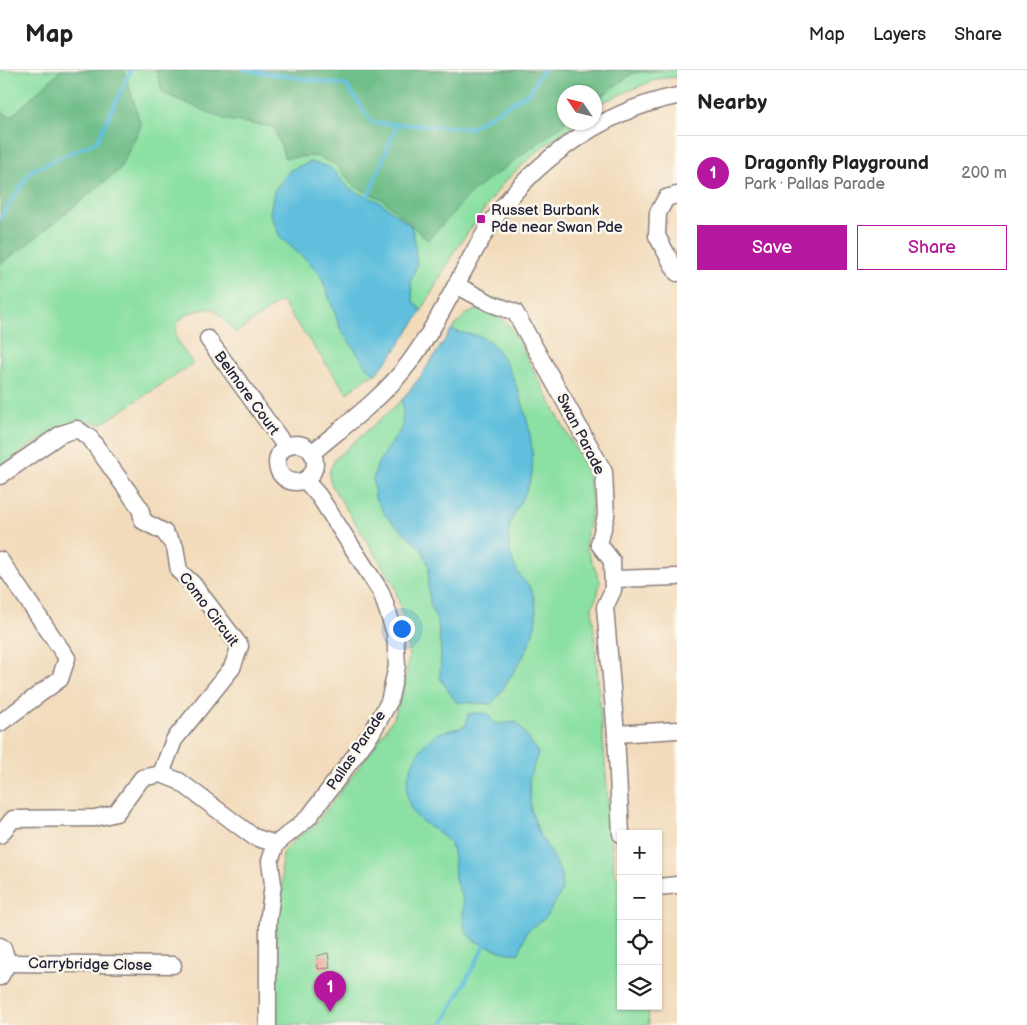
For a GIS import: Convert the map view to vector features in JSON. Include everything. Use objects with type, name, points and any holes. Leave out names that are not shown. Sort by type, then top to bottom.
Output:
[{"type":"street","points":[[312,453],[388,388],[418,351],[485,231],[522,184],[575,140],[601,124],[636,108],[677,96]]},
{"type":"street","points":[[677,195],[666,198],[658,213],[657,236],[677,273]]},
{"type":"street","name":"Swan Parade","points":[[456,285],[492,304],[515,312],[604,472],[606,516],[599,544],[612,561],[613,590],[605,607],[616,734],[621,830]]},
{"type":"street","name":"Belmore Court","points":[[208,339],[286,447]]},
{"type":"street","name":"Como Circuit","points":[[0,476],[61,434],[77,429],[90,438],[140,508],[143,521],[164,532],[174,548],[179,571],[193,584],[240,646],[232,668],[174,740],[161,774]]},
{"type":"street","points":[[298,444],[312,453],[314,459],[313,471],[304,480],[292,482],[286,479],[279,470],[278,460],[286,447],[298,444]]},
{"type":"street","name":"Pallas Parade","points":[[276,844],[308,818],[371,734],[389,702],[397,666],[395,633],[380,592],[319,496],[304,480]]},
{"type":"street","points":[[0,560],[67,658],[60,679],[0,724]]},
{"type":"street","points":[[613,579],[677,577]]},
{"type":"street","points":[[616,734],[677,730]]},
{"type":"street","points":[[0,835],[13,819],[96,818],[116,813],[142,778],[161,774],[179,781],[254,837],[276,844],[270,861],[273,884],[268,923],[268,1025]]},
{"type":"street","points":[[662,887],[677,885]]},
{"type":"street","points":[[0,946],[3,948],[4,970]]},
{"type":"street","name":"Carrybridge Close","points":[[4,970],[173,965]]},
{"type":"green space","points":[[0,70],[677,70],[677,77],[657,79],[602,103],[602,85],[557,85],[557,130],[566,130],[540,149],[503,183],[454,252],[425,305],[373,376],[368,377],[347,393],[281,301],[236,333],[214,309],[201,310],[182,318],[176,329],[177,340],[193,364],[101,424],[79,420],[56,429],[0,467]]},
{"type":"green space","points":[[61,70],[124,70],[141,126],[119,170],[0,264],[0,111],[11,117]]},
{"type":"green space","points":[[156,70],[662,70],[633,73],[602,96],[602,85],[557,85],[557,129],[473,191],[428,240],[382,199],[354,186],[335,164],[315,156],[285,158],[274,127],[227,120],[163,93]]},
{"type":"green space","points":[[480,308],[500,317],[510,326],[584,465],[590,481],[592,506],[585,545],[600,581],[598,594],[592,607],[614,873],[617,876],[617,1010],[648,1010],[649,1025],[275,1025],[276,923],[283,887],[281,867],[284,851],[293,841],[315,825],[377,743],[394,717],[406,680],[409,654],[406,628],[394,584],[333,488],[329,477],[330,470],[335,459],[402,400],[421,376],[452,329],[465,315]]},
{"type":"water","points":[[310,162],[330,167],[350,189],[380,202],[411,226],[417,264],[411,281],[413,301],[422,311],[392,355],[376,374],[368,368],[341,330],[321,276],[312,265],[280,237],[270,213],[274,191],[290,170]]},
{"type":"water","points":[[452,329],[487,340],[497,350],[507,365],[515,383],[528,425],[533,463],[527,490],[510,523],[509,540],[517,572],[532,591],[536,614],[535,625],[523,657],[491,704],[456,702],[440,678],[441,650],[438,624],[431,606],[428,587],[429,566],[422,549],[387,517],[375,498],[373,479],[378,463],[402,428],[402,400],[421,376]]},
{"type":"water","points":[[468,714],[489,714],[492,721],[498,724],[517,722],[538,753],[529,779],[531,810],[539,834],[554,857],[561,875],[562,891],[546,917],[527,931],[519,953],[500,951],[477,942],[467,933],[463,919],[462,896],[456,883],[452,849],[446,839],[416,816],[410,807],[407,797],[409,773],[419,751],[434,736],[466,725]]},
{"type":"building","points":[[328,953],[330,968],[318,969],[317,956]]},
{"type":"waterway","points":[[0,219],[31,171],[97,141],[131,70]]},
{"type":"waterway","points":[[245,70],[346,85],[373,123],[470,128],[530,92],[542,70]]},
{"type":"waterway","points":[[368,197],[397,124]]},
{"type":"waterway","points":[[442,1025],[485,945]]},
{"type":"place","name":"Russet Burbank Pde near Swan Pde","points":[[481,219]]},
{"type":"place","name":"Dragonfly Playground","points":[[330,1012]]}]
